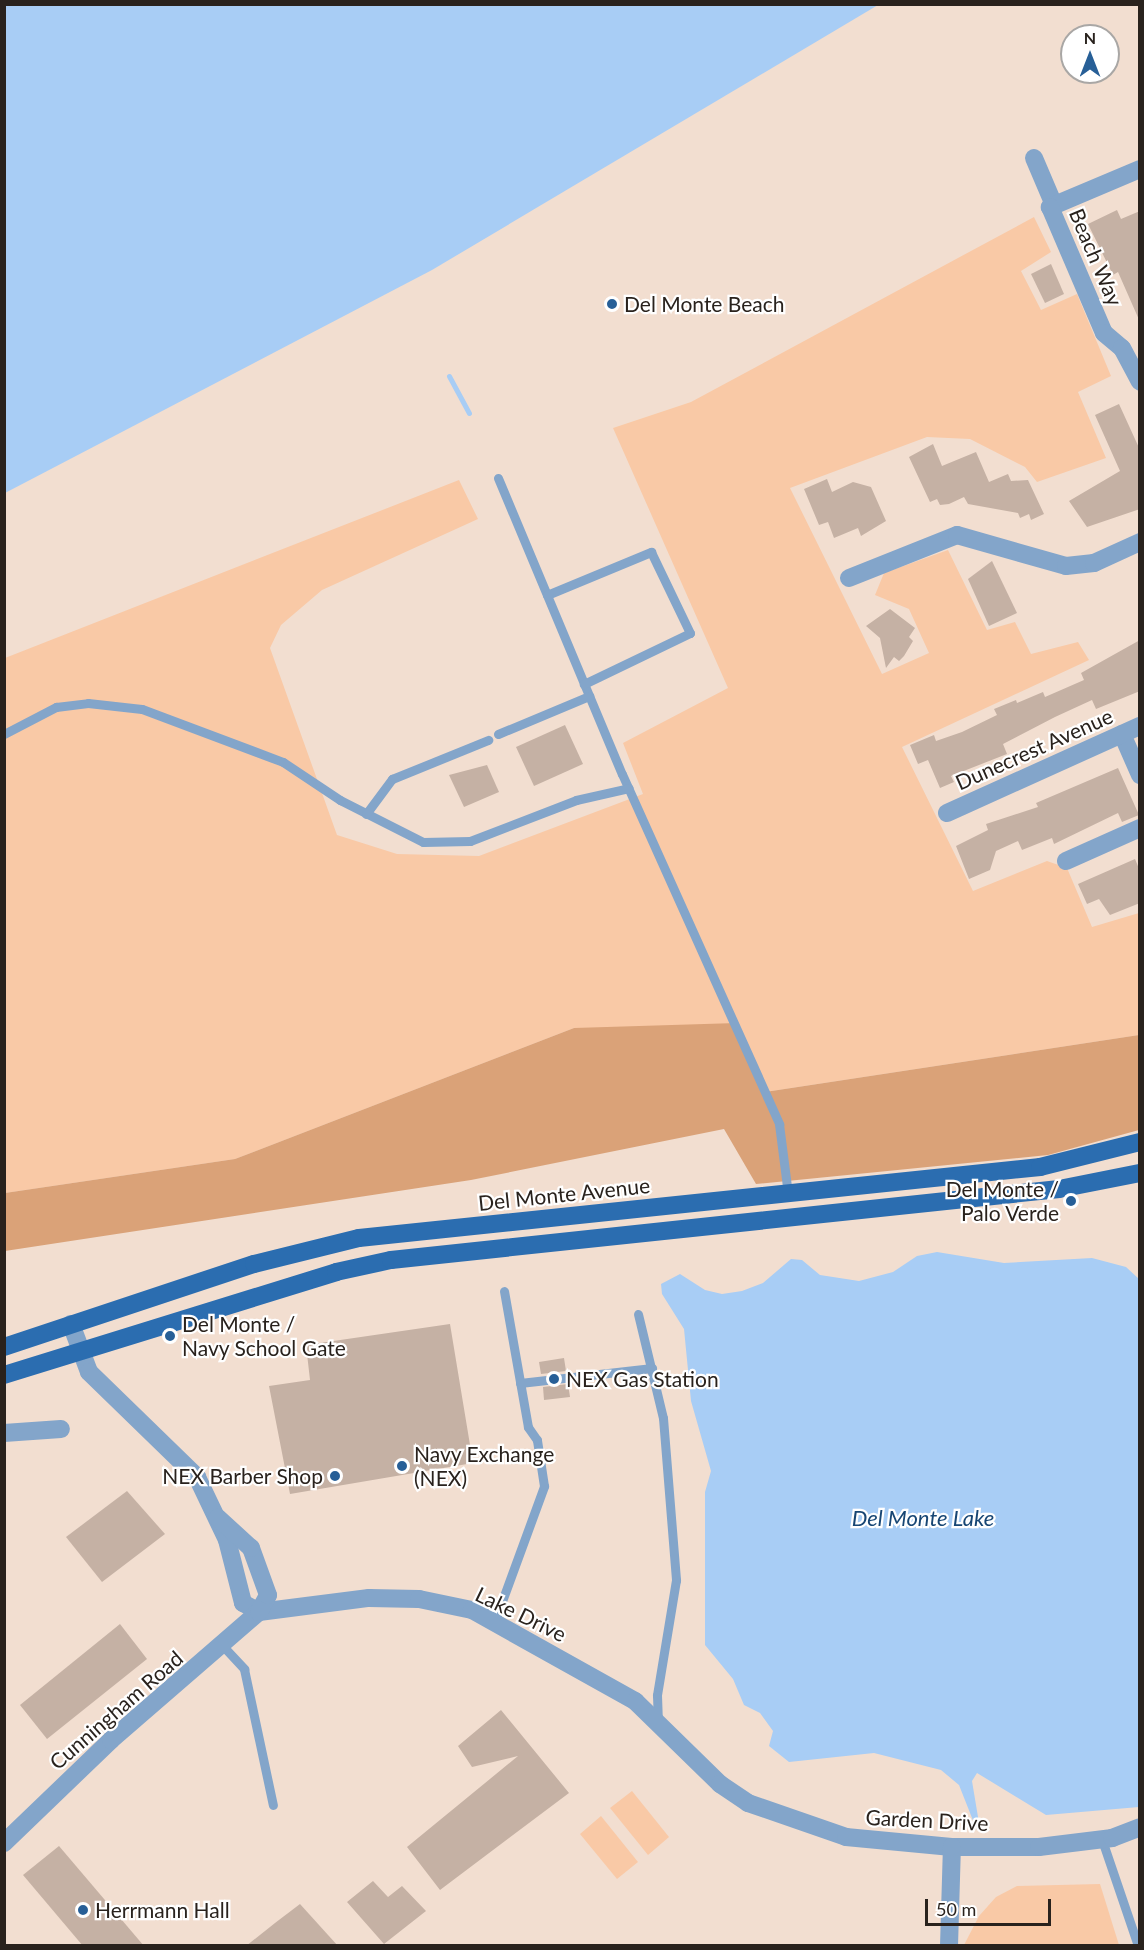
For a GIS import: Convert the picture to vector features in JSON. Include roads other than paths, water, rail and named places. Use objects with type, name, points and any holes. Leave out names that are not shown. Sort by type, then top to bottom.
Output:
[{"type":"main road","name":"Del Monte Avenue","points":[[4,1347],[254,1264],[358,1238],[1040,1167],[1140,1142]]},
{"type":"main road","name":"Del Monte Avenue","points":[[4,1375],[80,1349],[336,1272],[412,1257],[1059,1189],[1140,1173]]},
{"type":"street","name":"Beach Way","points":[[1034,158],[1104,333],[1135,358],[1140,382]]},
{"type":"street","points":[[1052,206],[1140,169]]},
{"type":"street","points":[[849,578],[957,535],[1066,566],[1094,563],[1140,542]]},
{"type":"street","name":"Dunecrest Avenue","points":[[947,813],[1140,726]]},
{"type":"street","points":[[1122,734],[1140,775]]},
{"type":"street","points":[[1066,861],[1140,828]]},
{"type":"street","points":[[71,1324],[89,1372],[197,1478],[218,1518],[243,1603],[260,1612],[268,1595],[251,1548],[218,1518]]},
{"type":"street","points":[[4,1433],[61,1428]]},
{"type":"street","name":"Lake Drive","points":[[260,1612],[292,1605],[406,1598],[472,1610],[620,1691],[658,1720],[720,1784]]},
{"type":"street","name":"Cunningham Road","points":[[4,1843],[111,1740],[260,1612]]},
{"type":"street","name":"Garden Drive","points":[[720,1784],[760,1809],[828,1832],[867,1841],[952,1847],[1039,1847],[1102,1840],[1140,1827]]},
{"type":"street","points":[[949,1946],[952,1847]]},
{"type":"lane","points":[[498,478],[629,788],[779,1124],[788,1194]]},
{"type":"lane","points":[[547,595],[651,552],[690,633],[584,684]]},
{"type":"lane","points":[[498,734],[589,696]]},
{"type":"lane","points":[[4,734],[56,707],[88,703],[142,710],[284,762],[366,814],[423,842],[449,844],[471,841],[576,800],[629,788]]},
{"type":"lane","points":[[366,814],[392,779],[488,740]]},
{"type":"lane","points":[[495,1623],[544,1486],[537,1440],[528,1427],[504,1291]]},
{"type":"lane","points":[[638,1314],[663,1418],[676,1580],[657,1695],[658,1720]]},
{"type":"lane","points":[[520,1383],[652,1368]]},
{"type":"lane","points":[[222,1646],[244,1669],[273,1805]]},
{"type":"lane","points":[[1102,1840],[1138,1946]]},
{"type":"water","points":[[5,4],[878,5],[432,270],[5,493]]},
{"type":"water","name":"Del Monte Lake","points":[[937,1252],[1004,1263],[1092,1258],[1126,1267],[1139,1279],[1139,1807],[1046,1815],[977,1773],[972,1781],[979,1823],[974,1823],[959,1785],[941,1770],[874,1753],[789,1762],[769,1746],[773,1731],[760,1713],[744,1705],[733,1679],[705,1645],[705,1492],[711,1471],[691,1401],[684,1329],[662,1294],[661,1284],[680,1274],[705,1290],[722,1294],[742,1291],[763,1283],[791,1259],[802,1260],[820,1275],[859,1281],[893,1272],[917,1256]]},
{"type":"waterway","points":[[449,376],[469,413]]},
{"type":"place","name":"Del Monte Beach","points":[[612,304]]},
{"type":"place","name":"Del Monte / Palo Verde","points":[[1071,1201]]},
{"type":"place","name":"Del Monte / Navy School Gate","points":[[170,1336]]},
{"type":"place","name":"NEX Gas Station","points":[[554,1379]]},
{"type":"place","name":"Navy Exchange (NEX)","points":[[402,1466]]},
{"type":"place","name":"NEX Barber Shop","points":[[335,1476]]},
{"type":"place","name":"Herrmann Hall","points":[[83,1910]]}]
